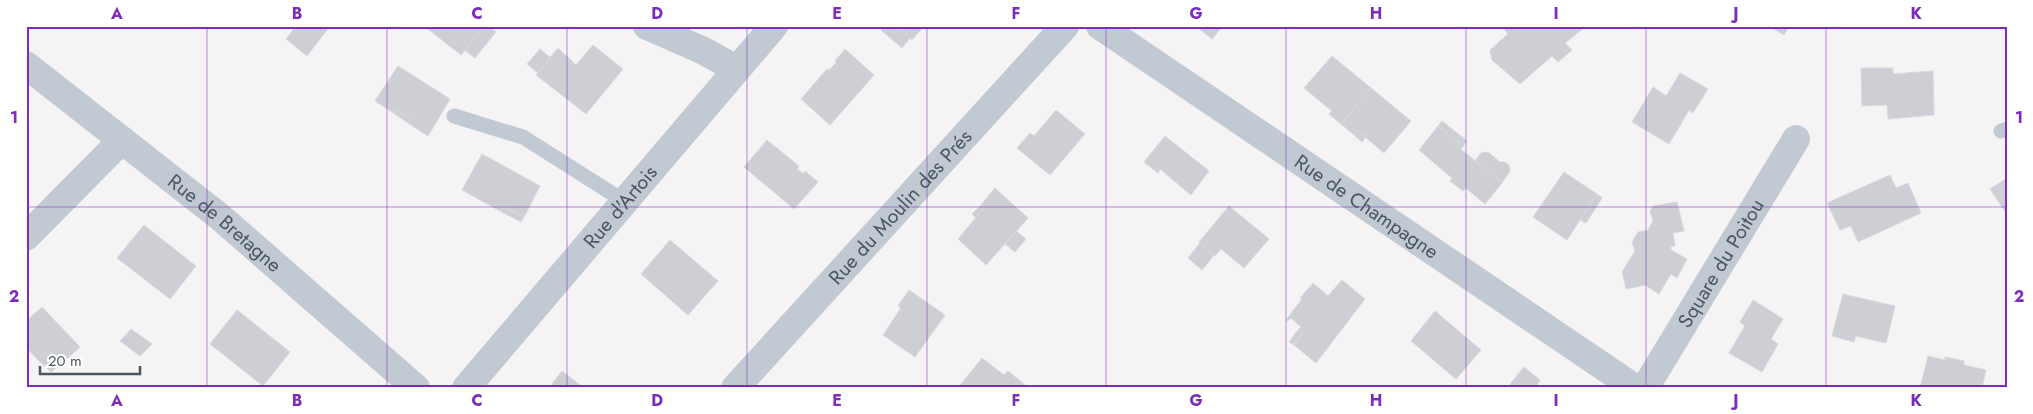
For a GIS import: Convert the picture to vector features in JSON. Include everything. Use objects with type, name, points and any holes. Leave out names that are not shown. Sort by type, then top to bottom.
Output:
[{"type":"street","points":[[647,26],[704,51],[736,69]]},
{"type":"street","name":"Rue d'Artois","points":[[466,388],[774,26]]},
{"type":"street","name":"Rue du Moulin des Prés","points":[[736,388],[1064,26]]},
{"type":"street","name":"Rue de Champagne","points":[[1100,26],[1635,388]]},
{"type":"street","name":"Rue de Bretagne","points":[[26,65],[250,242],[416,388]]},
{"type":"street","name":"Square du Poitou","points":[[1645,388],[1796,139]]},
{"type":"street","points":[[26,237],[122,140]]},
{"type":"lane","points":[[454,116],[523,137],[624,201]]},
{"type":"building","points":[[296,26],[330,26],[307,56],[286,39]]},
{"type":"building","points":[[424,26],[485,26],[461,55]]},
{"type":"building","points":[[485,26],[496,32],[475,58],[465,50]]},
{"type":"building","points":[[884,26],[896,26],[910,38],[902,48],[881,30]]},
{"type":"building","points":[[896,26],[924,26],[912,40]]},
{"type":"building","points":[[1196,26],[1223,26],[1212,39]]},
{"type":"building","points":[[1502,26],[1585,27],[1565,43],[1572,50],[1558,62],[1552,56],[1520,84],[1492,60],[1490,50],[1508,34]]},
{"type":"building","points":[[1769,26],[1789,26],[1784,35]]},
{"type":"building","points":[[593,45],[623,69],[586,114],[536,75],[558,48],[576,65]]},
{"type":"building","points":[[540,49],[551,58],[538,73],[527,64]]},
{"type":"building","points":[[845,49],[874,75],[830,125],[801,99],[827,69],[829,70],[836,63],[835,61]]},
{"type":"building","points":[[1332,56],[1371,88],[1341,124],[1329,114],[1332,111],[1304,88]]},
{"type":"building","points":[[398,66],[450,99],[428,136],[408,123],[411,119],[397,110],[395,114],[375,101]]},
{"type":"building","points":[[1861,68],[1893,68],[1893,74],[1933,71],[1934,115],[1888,119],[1887,105],[1862,106]]},
{"type":"building","points":[[1680,73],[1708,89],[1693,113],[1689,110],[1669,144],[1632,122],[1653,87],[1666,96]]},
{"type":"building","points":[[1371,88],[1411,121],[1384,153],[1357,130],[1353,134],[1341,124]]},
{"type":"building","points":[[397,110],[411,119],[408,123],[395,114]]},
{"type":"building","points":[[1056,110],[1085,134],[1050,175],[1017,148],[1030,133],[1034,136]]},
{"type":"building","points":[[1442,121],[1467,141],[1461,149],[1457,146],[1460,144],[1438,126]]},
{"type":"building","points":[[1438,126],[1460,144],[1457,146],[1502,183],[1485,204],[1466,188],[1463,191],[1450,181],[1452,178],[1419,150]]},
{"type":"building","points":[[1357,130],[1366,137],[1362,142],[1353,134]]},
{"type":"building","points":[[1165,136],[1209,171],[1191,195],[1160,169],[1158,173],[1144,162]]},
{"type":"building","points":[[767,140],[799,166],[797,169],[804,174],[805,171],[818,182],[794,209],[744,167]]},
{"type":"building","points":[[1488,152],[1500,162],[1505,162],[1509,165],[1510,171],[1502,183],[1475,161],[1481,153]]},
{"type":"building","points":[[482,154],[540,186],[524,217],[503,206],[500,211],[462,190]]},
{"type":"building","points":[[1564,172],[1597,194],[1567,240],[1533,217]]},
{"type":"building","points":[[1890,175],[1896,188],[1908,183],[1921,213],[1858,242],[1851,226],[1840,230],[1827,203]]},
{"type":"building","points":[[2007,178],[2007,214],[1990,189]]},
{"type":"building","points":[[995,188],[1028,218],[986,265],[958,239],[984,208],[981,205]]},
{"type":"building","points":[[1597,194],[1602,198],[1586,223],[1580,220]]},
{"type":"building","points":[[1677,202],[1684,231],[1673,233],[1675,246],[1671,246],[1671,250],[1687,259],[1677,278],[1671,274],[1659,294],[1645,285],[1626,289],[1622,272],[1635,251],[1632,242],[1638,232],[1648,230],[1653,221],[1650,211],[1653,206]]},
{"type":"building","points":[[981,205],[984,208],[976,218],[972,214]]},
{"type":"building","points":[[503,206],[524,217],[521,222],[500,211]]},
{"type":"building","points":[[1229,206],[1269,239],[1244,268],[1221,249],[1215,256],[1199,242]]},
{"type":"building","points":[[144,225],[196,266],[170,299],[117,258]]},
{"type":"building","points":[[1016,231],[1026,239],[1015,252],[1005,244]]},
{"type":"building","points":[[670,240],[718,281],[688,315],[641,274]]},
{"type":"building","points":[[1200,243],[1214,255],[1202,270],[1188,258]]},
{"type":"building","points":[[1342,280],[1365,299],[1316,363],[1294,345],[1302,334],[1298,330],[1301,327],[1291,318],[1286,320],[1302,299],[1300,298],[1313,283],[1328,296]]},
{"type":"building","points":[[909,290],[945,315],[915,357],[883,335],[901,308],[898,306]]},
{"type":"building","points":[[1843,294],[1895,306],[1886,343],[1856,336],[1854,342],[1832,336]]},
{"type":"building","points":[[1753,300],[1783,319],[1771,339],[1778,344],[1762,372],[1729,353],[1745,326],[1740,322]]},
{"type":"building","points":[[42,307],[80,347],[62,363],[48,349],[37,359],[26,347],[26,321]]},
{"type":"building","points":[[237,310],[290,352],[263,386],[210,344]]},
{"type":"building","points":[[1435,311],[1481,350],[1456,379],[1411,341]]},
{"type":"building","points":[[131,329],[152,344],[140,356],[120,341]]},
{"type":"building","points":[[1298,330],[1302,334],[1294,345],[1289,342]]},
{"type":"building","points":[[48,349],[62,363],[51,372],[37,359]]},
{"type":"building","points":[[1928,356],[1945,360],[1945,357],[1964,361],[1964,365],[1986,370],[1982,388],[1920,388]]},
{"type":"building","points":[[982,358],[1004,375],[1008,371],[1029,388],[958,388]]},
{"type":"building","points":[[1524,367],[1540,380],[1537,385],[1541,388],[1507,388]]},
{"type":"building","points":[[562,371],[584,388],[549,388]]}]
